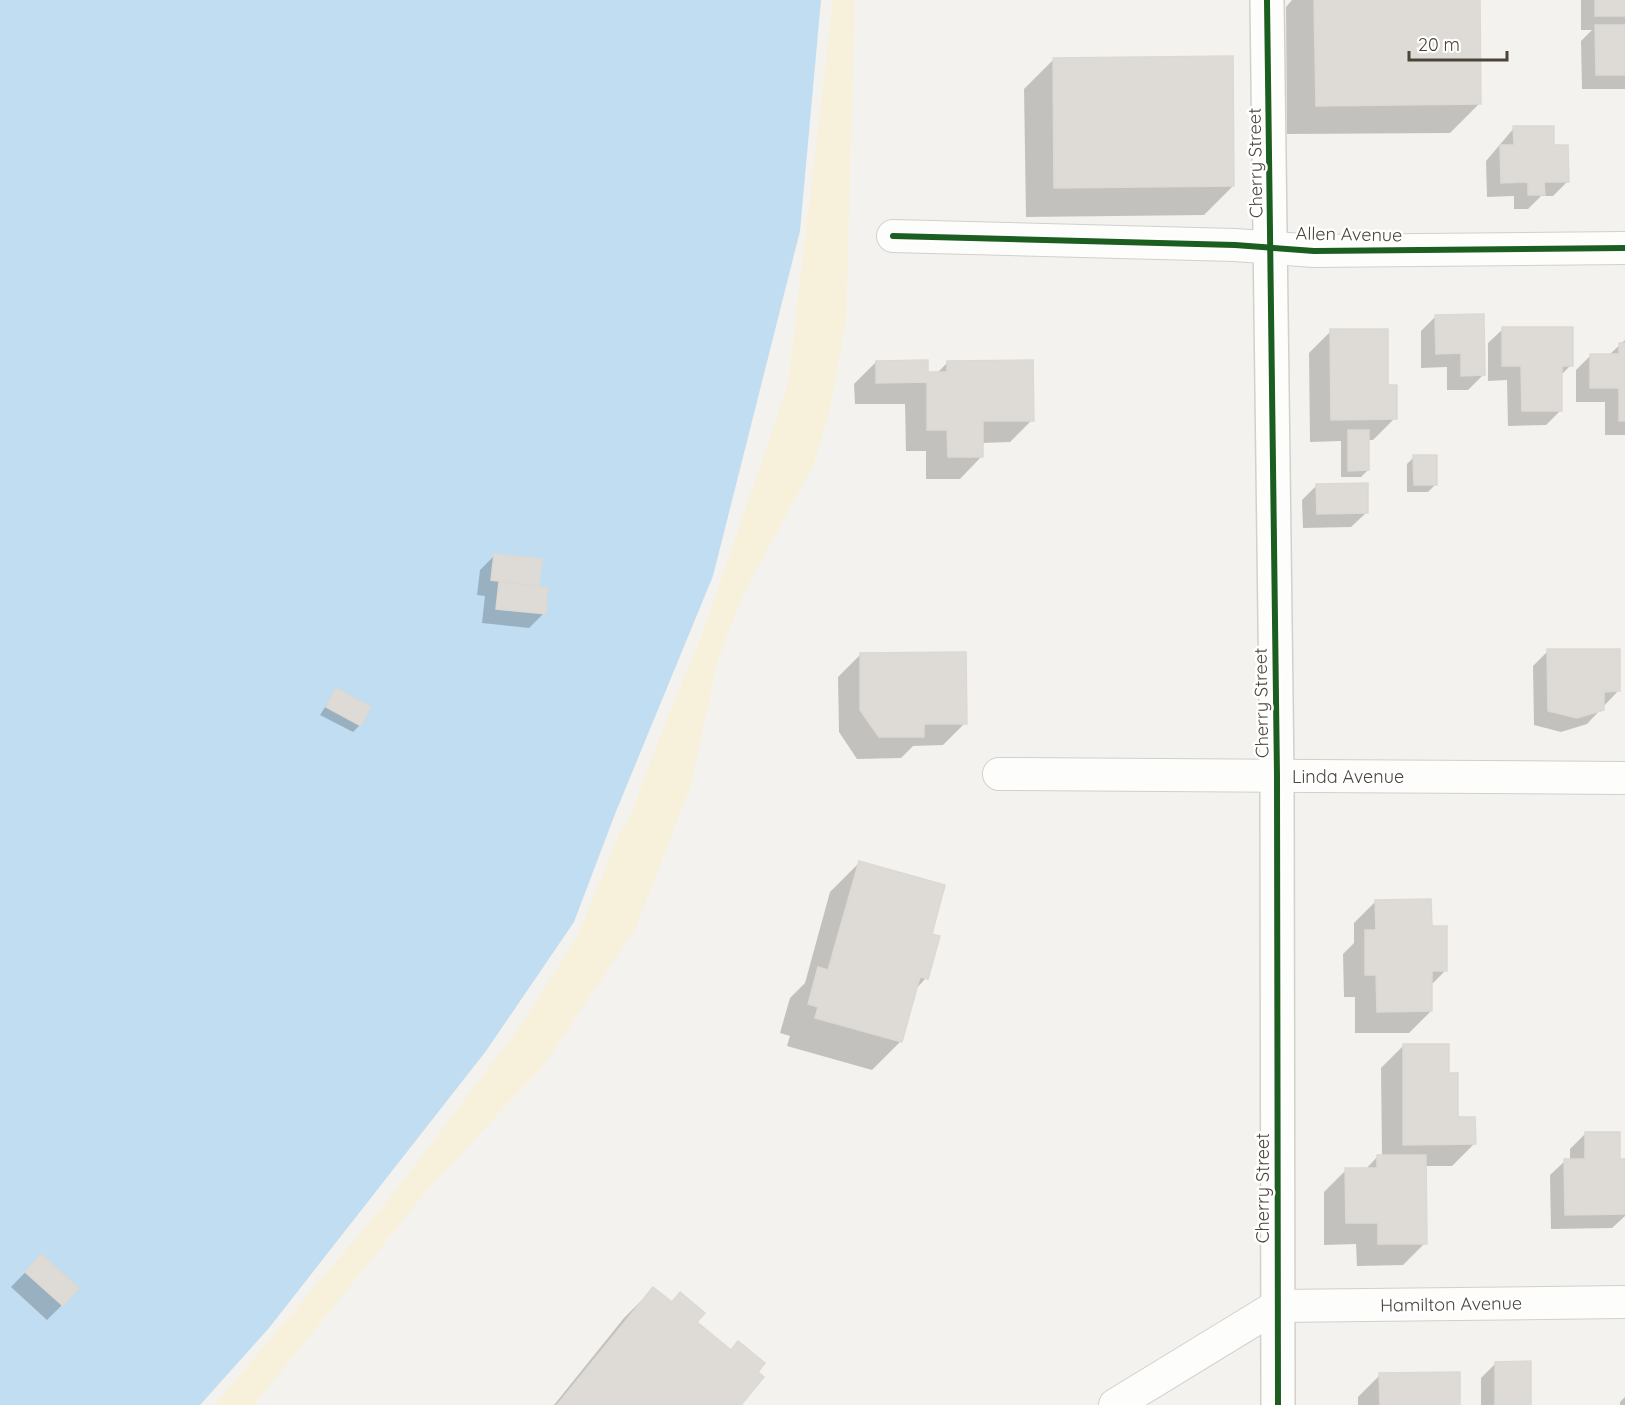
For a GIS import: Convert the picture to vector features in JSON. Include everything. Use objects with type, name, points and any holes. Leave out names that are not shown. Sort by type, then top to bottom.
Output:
[{"type":"street","name":"Cherry Street","points":[[1267,0],[1277,776],[1278,1405]]},
{"type":"street","name":"Allen Avenue","points":[[893,236],[1235,244],[1314,251],[1625,248]]},
{"type":"street","name":"Linda Avenue","points":[[999,774],[1625,778]]},
{"type":"street","name":"Hamilton Avenue","points":[[1277,1306],[1625,1302]]},
{"type":"street","points":[[1115,1405],[1277,1306]]},
{"type":"sand","points":[[833,0],[855,0],[846,321],[829,414],[813,466],[745,591],[718,659],[691,785],[636,927],[546,1062],[425,1193],[254,1405],[214,1405],[386,1203],[521,1025],[578,935],[620,832],[630,818],[660,736],[703,633],[788,384]]},
{"type":"water","points":[[0,0],[821,0],[800,231],[713,576],[615,814],[574,922],[486,1051],[269,1328],[200,1405],[0,1405]]},
{"type":"building","points":[[1314,0],[1480,0],[1481,104],[1316,106]]},
{"type":"building","points":[[1595,0],[1625,0],[1625,16],[1595,16]]},
{"type":"building","points":[[1595,25],[1625,25],[1625,75],[1596,75]]},
{"type":"building","points":[[1233,56],[1234,186],[1054,188],[1053,58]]},
{"type":"building","points":[[1513,126],[1554,126],[1554,145],[1568,145],[1569,182],[1544,182],[1545,195],[1528,195],[1528,182],[1501,183],[1500,145],[1514,145]]},
{"type":"building","points":[[1484,314],[1485,375],[1461,376],[1461,353],[1436,354],[1435,315]]},
{"type":"building","points":[[1502,327],[1573,327],[1573,366],[1562,366],[1562,411],[1522,411],[1521,366],[1502,366]]},
{"type":"building","points":[[1330,329],[1388,329],[1388,385],[1397,385],[1397,419],[1331,420]]},
{"type":"building","points":[[1619,343],[1625,343],[1625,421],[1619,421],[1619,388],[1590,388],[1590,354],[1619,354]]},
{"type":"building","points":[[928,360],[928,372],[947,372],[947,361],[1033,360],[1034,421],[983,421],[983,457],[948,457],[947,430],[927,430],[927,382],[876,383],[876,361]]},
{"type":"building","points":[[1348,430],[1369,430],[1369,470],[1348,471]]},
{"type":"building","points":[[1413,455],[1437,455],[1437,485],[1414,485]]},
{"type":"building","points":[[1368,483],[1368,513],[1317,514],[1316,484]]},
{"type":"building","points":[[494,554],[542,559],[539,586],[491,580]]},
{"type":"building","points":[[499,582],[548,588],[546,614],[496,609]]},
{"type":"building","points":[[1547,649],[1620,649],[1620,691],[1604,692],[1604,710],[1577,718],[1548,711]]},
{"type":"building","points":[[966,652],[967,724],[924,724],[924,737],[879,737],[860,710],[860,653]]},
{"type":"building","points":[[336,688],[371,707],[361,726],[326,707]]},
{"type":"building","points":[[859,861],[945,885],[932,934],[940,936],[928,979],[920,977],[902,1042],[815,1018],[818,1007],[808,1004],[818,967],[828,970]]},
{"type":"building","points":[[1431,899],[1432,926],[1447,926],[1447,971],[1432,971],[1432,1011],[1377,1012],[1376,975],[1365,975],[1365,930],[1376,930],[1375,900]]},
{"type":"building","points":[[1403,1044],[1449,1044],[1449,1073],[1458,1073],[1458,1117],[1475,1117],[1476,1144],[1403,1145]]},
{"type":"building","points":[[1585,1132],[1620,1132],[1620,1159],[1625,1159],[1625,1214],[1565,1215],[1564,1159],[1585,1159]]},
{"type":"building","points":[[1377,1155],[1426,1155],[1427,1244],[1378,1244],[1378,1223],[1346,1223],[1345,1168],[1377,1168]]},
{"type":"building","points":[[41,1254],[79,1288],[63,1306],[25,1272]]},
{"type":"building","points":[[653,1287],[672,1302],[680,1292],[705,1313],[697,1322],[731,1350],[738,1341],[765,1363],[758,1372],[764,1377],[741,1405],[557,1405]]},
{"type":"building","points":[[1531,1361],[1531,1405],[1495,1405],[1495,1362]]},
{"type":"building","points":[[1460,1372],[1460,1405],[1380,1405],[1379,1373]]},
{"type":"cycle path","points":[[1267,0],[1277,776],[1278,1405]]},
{"type":"cycle path","points":[[893,236],[1235,245],[1314,251],[1625,248]]}]
